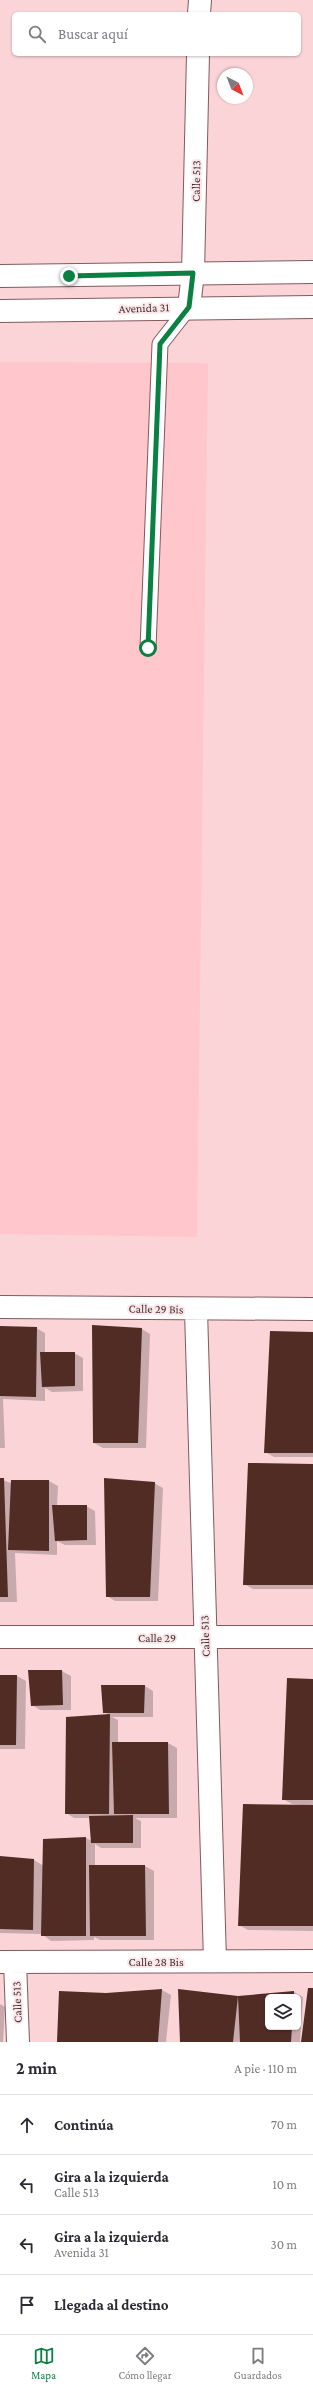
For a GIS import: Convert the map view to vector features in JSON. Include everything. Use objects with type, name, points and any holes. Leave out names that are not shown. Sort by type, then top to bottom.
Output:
[{"type":"street","points":[[199,12],[200,0]]},
{"type":"street","name":"Calle 513","points":[[189,307],[193,273],[198,56]]},
{"type":"street","points":[[0,276],[313,272]]},
{"type":"street","name":"Avenida 31","points":[[0,311],[72,311],[189,307],[313,307]]},
{"type":"street","name":"Calle 29 Bis","points":[[0,1308],[196,1310],[313,1309]]},
{"type":"street","name":"Calle 513","points":[[196,1310],[215,1961]]},
{"type":"street","name":"Calle 29","points":[[0,1638],[313,1637]]},
{"type":"street","name":"Calle 28 Bis","points":[[8,1962],[313,1961]]},
{"type":"street","name":"Calle 513","points":[[8,1962],[18,2042]]},
{"type":"lane","points":[[148,648],[160,344],[189,307]]},
{"type":"shaded area","points":[[0,362],[208,363],[197,1237],[0,1234]]},
{"type":"building","points":[[92,1325],[142,1328],[138,1443],[93,1443]]},
{"type":"building","points":[[0,1326],[37,1327],[36,1397],[0,1396]]},
{"type":"building","points":[[270,1331],[313,1332],[313,1453],[264,1453]]},
{"type":"building","points":[[40,1352],[75,1352],[75,1386],[42,1387]]},
{"type":"building","points":[[248,1463],[313,1464],[313,1585],[243,1585]]},
{"type":"building","points":[[0,1478],[4,1478],[8,1597],[0,1597]]},
{"type":"building","points":[[104,1478],[155,1482],[150,1597],[106,1597]]},
{"type":"building","points":[[11,1480],[49,1480],[49,1551],[8,1550]]},
{"type":"building","points":[[52,1505],[87,1505],[87,1540],[55,1541]]},
{"type":"building","points":[[28,1670],[62,1670],[63,1705],[31,1706]]},
{"type":"building","points":[[0,1675],[17,1675],[16,1745],[0,1745]]},
{"type":"building","points":[[287,1678],[313,1679],[313,1800],[282,1800]]},
{"type":"building","points":[[101,1685],[145,1685],[144,1713],[103,1713]]},
{"type":"building","points":[[110,1714],[109,1814],[65,1814],[66,1717]]},
{"type":"building","points":[[112,1742],[168,1742],[169,1814],[114,1814]]},
{"type":"building","points":[[243,1804],[313,1805],[313,1926],[238,1926]]},
{"type":"building","points":[[133,1815],[133,1843],[91,1843],[89,1816]]},
{"type":"building","points":[[86,1837],[86,1936],[41,1936],[43,1839]]},
{"type":"building","points":[[0,1856],[34,1859],[33,1930],[0,1929]]},
{"type":"building","points":[[89,1865],[145,1865],[146,1936],[90,1936]]},
{"type":"building","points":[[308,1988],[313,1988],[313,2042],[301,2042]]},
{"type":"building","points":[[162,1989],[158,2042],[57,2042],[59,1991],[106,1993]]},
{"type":"building","points":[[178,1989],[238,1996],[233,2042],[180,2042]]},
{"type":"building","points":[[294,1991],[294,1994],[265,1994],[265,2030],[292,2030],[291,2042],[240,2042],[238,1996]]},
{"type":"route","points":[[69,276],[193,273],[189,307],[160,344],[148,648]]}]
